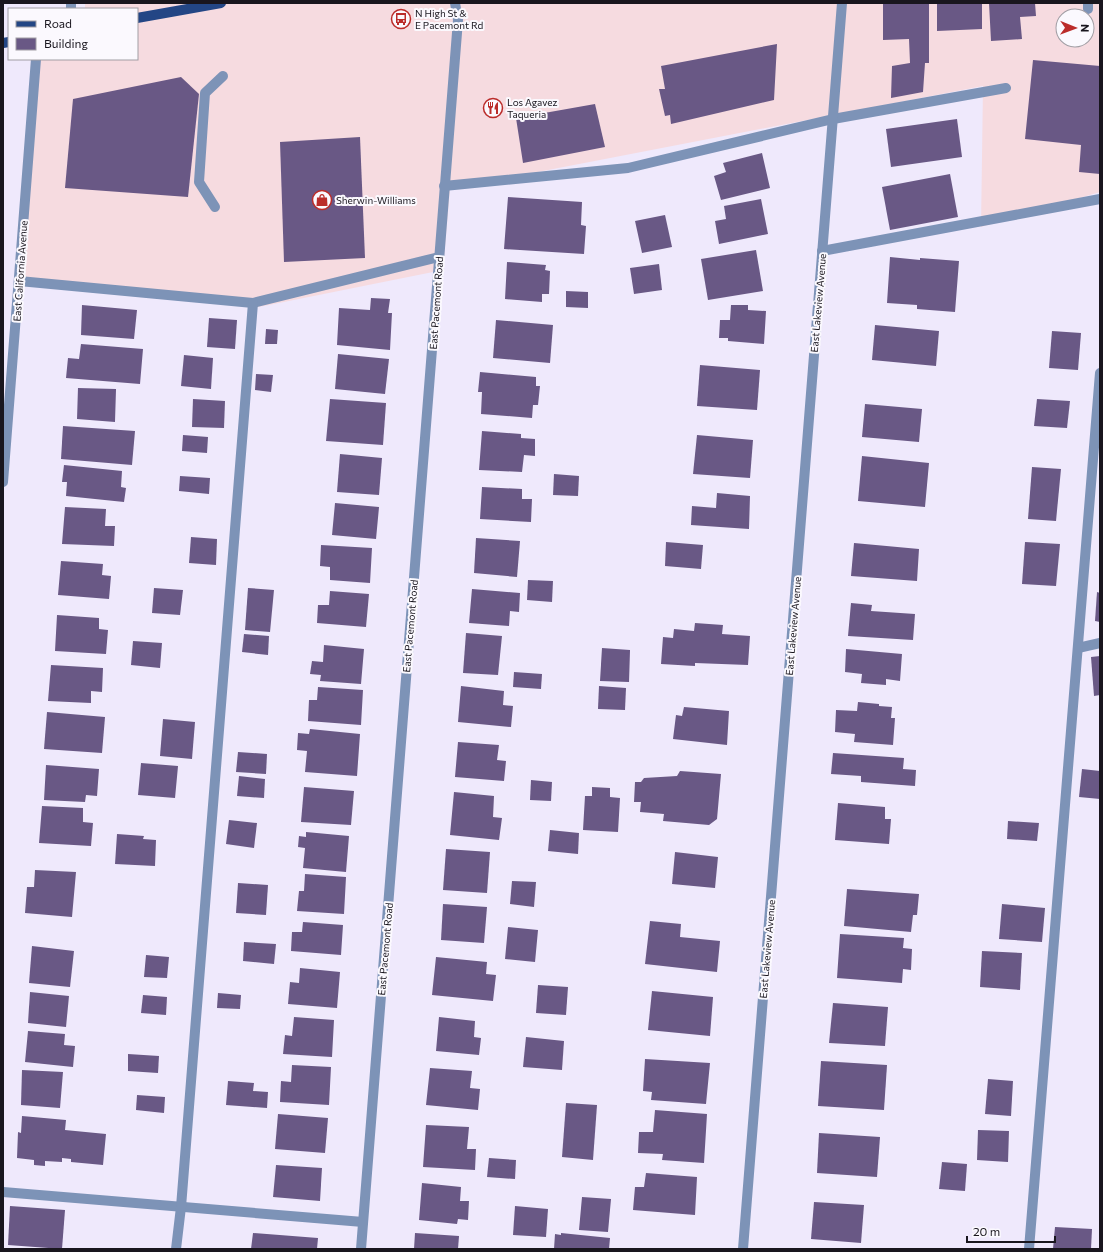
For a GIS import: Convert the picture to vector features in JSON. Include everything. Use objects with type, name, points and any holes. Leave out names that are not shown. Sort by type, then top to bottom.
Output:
[{"type":"main road","points":[[138,18],[221,3]]},
{"type":"street","name":"East Pacemont Road","points":[[361,1249],[458,20],[455,3]]},
{"type":"street","name":"East Lakeview Avenue","points":[[743,1249],[842,3]]},
{"type":"street","name":"East California Avenue","points":[[3,482],[36,60]]},
{"type":"street","points":[[215,207],[199,182],[199,175],[205,93],[223,76]]},
{"type":"street","points":[[444,186],[628,168],[833,119],[1006,88]]},
{"type":"street","points":[[822,251],[1100,199]]},
{"type":"street","points":[[19,281],[253,304],[439,257]]},
{"type":"street","points":[[176,1249],[181,1207],[253,304]]},
{"type":"street","points":[[1030,1249],[1100,373]]},
{"type":"street","points":[[1078,648],[1100,643]]},
{"type":"street","points":[[3,1192],[363,1222]]},
{"type":"shaded area","points":[[85,3],[1100,3],[1100,192],[981,227],[983,86],[450,189],[443,270],[259,307],[22,284],[38,60],[138,60],[138,8],[85,8]]},
{"type":"building","points":[[883,3],[929,3],[929,63],[925,63],[923,92],[891,98],[892,66],[910,63],[909,39],[883,40]]},
{"type":"building","points":[[937,3],[982,3],[982,29],[937,31]]},
{"type":"building","points":[[989,3],[1035,3],[1036,16],[1020,17],[1022,39],[991,41]]},
{"type":"building","points":[[777,44],[774,100],[671,124],[670,115],[665,116],[659,89],[665,89],[661,66]]},
{"type":"building","points":[[1033,60],[1100,66],[1100,174],[1079,172],[1081,145],[1025,139]]},
{"type":"building","points":[[181,77],[199,94],[188,197],[65,188],[73,99]]},
{"type":"building","points":[[595,104],[605,147],[523,163],[516,118]]},
{"type":"building","points":[[957,119],[962,157],[891,167],[886,129]]},
{"type":"building","name":"Sherwin-Williams","points":[[360,137],[365,258],[284,262],[280,142]]},
{"type":"building","points":[[762,153],[770,188],[721,200],[714,176],[726,172],[723,163]]},
{"type":"building","points":[[950,174],[958,217],[890,230],[882,187]]},
{"type":"building","points":[[508,197],[582,202],[581,225],[586,226],[584,254],[504,249]]},
{"type":"building","points":[[761,199],[768,234],[719,244],[715,221],[726,219],[724,206]]},
{"type":"building","points":[[665,215],[672,247],[642,253],[635,221]]},
{"type":"building","points":[[756,250],[763,291],[708,300],[701,259]]},
{"type":"building","points":[[890,257],[920,260],[920,258],[959,261],[955,312],[917,309],[917,305],[887,303]]},
{"type":"building","points":[[507,262],[546,265],[545,270],[550,271],[549,294],[542,294],[542,302],[505,299]]},
{"type":"building","points":[[659,264],[662,290],[634,294],[630,268]]},
{"type":"building","points":[[566,291],[588,292],[588,308],[566,307]]},
{"type":"building","points":[[371,298],[390,299],[388,313],[392,313],[390,350],[337,345],[339,308],[370,310]]},
{"type":"building","points":[[82,305],[137,310],[134,339],[81,335]]},
{"type":"building","points":[[731,305],[748,305],[748,310],[766,311],[764,344],[728,341],[728,338],[719,338],[720,320],[730,320]]},
{"type":"building","points":[[209,318],[237,320],[235,349],[207,347]]},
{"type":"building","points":[[496,320],[553,325],[550,363],[493,358]]},
{"type":"building","points":[[875,325],[939,331],[936,366],[872,360]]},
{"type":"building","points":[[266,329],[278,330],[277,344],[265,344]]},
{"type":"building","points":[[1052,331],[1081,333],[1078,370],[1049,368]]},
{"type":"building","points":[[81,344],[143,349],[140,384],[66,378],[68,358],[79,359]]},
{"type":"building","points":[[338,354],[389,359],[385,394],[335,389]]},
{"type":"building","points":[[184,355],[213,358],[211,389],[181,386]]},
{"type":"building","points":[[700,365],[760,370],[757,410],[697,406]]},
{"type":"building","points":[[480,372],[536,377],[536,386],[540,386],[538,405],[533,405],[532,418],[481,414],[482,392],[478,392]]},
{"type":"building","points":[[256,374],[273,375],[271,392],[255,390]]},
{"type":"building","points":[[78,388],[116,389],[115,422],[77,419]]},
{"type":"building","points":[[193,399],[225,401],[224,428],[192,427]]},
{"type":"building","points":[[330,399],[386,403],[383,445],[326,441]]},
{"type":"building","points":[[1037,399],[1070,401],[1067,428],[1034,426]]},
{"type":"building","points":[[865,404],[922,409],[919,442],[862,437]]},
{"type":"building","points":[[63,426],[135,431],[132,465],[61,459]]},
{"type":"building","points":[[482,431],[521,434],[521,438],[535,439],[535,456],[524,455],[522,472],[479,470]]},
{"type":"building","points":[[183,435],[208,437],[207,453],[182,451]]},
{"type":"building","points":[[697,435],[753,440],[750,478],[693,474]]},
{"type":"building","points":[[340,454],[382,458],[379,495],[337,492]]},
{"type":"building","points":[[862,456],[929,463],[925,507],[858,501]]},
{"type":"building","points":[[64,465],[122,471],[121,487],[126,488],[124,502],[66,496],[67,482],[62,482]]},
{"type":"building","points":[[1032,467],[1061,469],[1056,521],[1028,519]]},
{"type":"building","points":[[554,474],[579,476],[578,496],[553,495]]},
{"type":"building","points":[[180,476],[210,478],[209,494],[179,491]]},
{"type":"building","points":[[482,487],[522,489],[522,499],[532,499],[531,522],[480,519]]},
{"type":"building","points":[[717,493],[750,496],[749,529],[691,525],[692,506],[716,508]]},
{"type":"building","points":[[335,503],[379,507],[376,539],[332,535]]},
{"type":"building","points":[[65,507],[106,509],[105,526],[115,526],[114,546],[62,544]]},
{"type":"building","points":[[191,537],[217,539],[216,565],[189,563]]},
{"type":"building","points":[[476,538],[520,541],[517,577],[474,573]]},
{"type":"building","points":[[666,542],[703,545],[701,569],[665,566]]},
{"type":"building","points":[[1025,542],[1060,544],[1056,586],[1022,584]]},
{"type":"building","points":[[854,543],[919,549],[917,581],[851,576]]},
{"type":"building","points":[[321,545],[372,548],[370,583],[330,580],[330,567],[320,566]]},
{"type":"building","points":[[61,561],[103,564],[102,575],[111,576],[109,599],[58,595]]},
{"type":"building","points":[[528,580],[553,581],[552,602],[527,600]]},
{"type":"building","points":[[154,588],[183,590],[180,615],[152,613]]},
{"type":"building","points":[[248,588],[274,590],[270,632],[245,630]]},
{"type":"building","points":[[472,589],[520,593],[519,612],[510,611],[509,626],[469,623]]},
{"type":"building","points":[[330,591],[369,594],[366,627],[317,623],[318,605],[329,605]]},
{"type":"building","points":[[1097,592],[1100,593],[1100,622],[1095,621]]},
{"type":"building","points":[[851,603],[872,605],[871,611],[915,614],[913,640],[848,636]]},
{"type":"building","points":[[57,615],[99,618],[99,629],[108,630],[106,654],[55,651]]},
{"type":"building","points":[[695,623],[723,625],[722,634],[750,636],[748,665],[695,663],[695,666],[661,664],[663,637],[673,638],[674,629],[694,631]]},
{"type":"building","points":[[466,633],[502,636],[498,675],[463,673]]},
{"type":"building","points":[[244,634],[269,636],[268,655],[242,652]]},
{"type":"building","points":[[133,641],[162,643],[160,668],[131,665]]},
{"type":"building","points":[[324,645],[364,649],[361,684],[320,681],[321,675],[310,674],[312,661],[323,662]]},
{"type":"building","points":[[602,648],[630,650],[629,682],[600,681]]},
{"type":"building","points":[[846,649],[902,654],[900,681],[886,679],[886,685],[861,683],[862,674],[845,672]]},
{"type":"building","points":[[1100,656],[1100,695],[1094,696],[1091,657]]},
{"type":"building","points":[[51,665],[103,668],[102,692],[91,691],[91,703],[48,701]]},
{"type":"building","points":[[514,672],[542,674],[541,689],[513,687]]},
{"type":"building","points":[[461,686],[504,691],[503,705],[513,706],[511,727],[458,722]]},
{"type":"building","points":[[599,686],[626,688],[625,710],[598,709]]},
{"type":"building","points":[[318,687],[363,690],[361,725],[308,721],[309,700],[317,700]]},
{"type":"building","points":[[858,702],[892,707],[891,718],[895,718],[893,745],[854,742],[855,734],[835,732],[836,710],[857,711]]},
{"type":"building","points":[[684,707],[729,711],[727,745],[673,739],[676,715],[682,716]]},
{"type":"building","points":[[47,712],[105,717],[102,753],[44,749]]},
{"type":"building","points":[[163,719],[195,722],[192,759],[160,756]]},
{"type":"building","points":[[310,729],[360,734],[357,776],[305,772],[307,751],[297,750],[298,733],[309,734]]},
{"type":"building","points":[[458,742],[499,745],[497,760],[506,761],[504,781],[455,777]]},
{"type":"building","points":[[238,752],[267,754],[266,774],[236,772]]},
{"type":"building","points":[[833,753],[904,758],[903,769],[916,770],[915,786],[861,782],[861,776],[831,774]]},
{"type":"building","points":[[141,763],[178,766],[175,798],[138,795]]},
{"type":"building","points":[[46,765],[99,769],[97,796],[86,795],[85,802],[44,800]]},
{"type":"building","points":[[1082,769],[1100,771],[1100,799],[1079,797]]},
{"type":"building","points":[[680,771],[721,774],[717,819],[709,825],[663,821],[664,814],[640,812],[641,802],[634,802],[635,782],[641,782],[644,778],[677,776]]},
{"type":"building","points":[[239,776],[265,779],[264,798],[237,796]]},
{"type":"building","points":[[531,780],[552,782],[551,801],[530,800]]},
{"type":"building","points":[[304,787],[354,791],[351,825],[301,822]]},
{"type":"building","points":[[592,787],[610,788],[610,797],[620,798],[618,832],[583,830],[585,796],[592,796]]},
{"type":"building","points":[[454,792],[494,796],[493,817],[502,818],[499,840],[450,835]]},
{"type":"building","points":[[838,803],[885,807],[885,819],[891,819],[889,844],[835,840]]},
{"type":"building","points":[[42,806],[83,808],[83,822],[93,823],[91,846],[39,843]]},
{"type":"building","points":[[229,820],[257,823],[254,848],[226,844]]},
{"type":"building","points":[[1008,821],[1039,823],[1037,841],[1007,839]]},
{"type":"building","points":[[550,830],[579,833],[578,854],[548,851]]},
{"type":"building","points":[[306,832],[349,836],[346,872],[303,868],[305,848],[298,847],[299,836],[306,837]]},
{"type":"building","points":[[117,834],[144,836],[143,839],[156,840],[155,866],[115,864]]},
{"type":"building","points":[[446,849],[490,852],[487,893],[443,890]]},
{"type":"building","points":[[675,852],[718,857],[715,888],[672,884]]},
{"type":"building","points":[[35,870],[76,872],[72,917],[25,913],[27,887],[34,887]]},
{"type":"building","points":[[305,874],[346,877],[344,914],[297,911],[299,891],[304,891]]},
{"type":"building","points":[[512,881],[536,882],[534,907],[510,904]]},
{"type":"building","points":[[238,883],[268,885],[266,915],[236,913]]},
{"type":"building","points":[[847,889],[919,894],[917,915],[913,915],[911,932],[844,926]]},
{"type":"building","points":[[443,904],[487,907],[484,943],[441,940]]},
{"type":"building","points":[[1002,904],[1045,908],[1042,942],[999,939]]},
{"type":"building","points":[[650,921],[681,924],[680,937],[720,941],[717,972],[645,964]]},
{"type":"building","points":[[303,922],[343,925],[341,955],[291,951],[292,932],[302,932]]},
{"type":"building","points":[[508,927],[538,930],[535,962],[505,959]]},
{"type":"building","points":[[840,934],[904,938],[903,948],[912,949],[911,970],[903,969],[902,983],[837,978]]},
{"type":"building","points":[[244,942],[276,944],[274,964],[243,961]]},
{"type":"building","points":[[32,946],[74,951],[70,987],[29,983]]},
{"type":"building","points":[[982,951],[1022,953],[1020,990],[980,987]]},
{"type":"building","points":[[146,955],[169,957],[167,978],[144,977]]},
{"type":"building","points":[[436,957],[487,962],[486,974],[496,975],[493,1001],[432,995]]},
{"type":"building","points":[[300,968],[340,972],[337,1008],[288,1004],[290,982],[299,983]]},
{"type":"building","points":[[538,985],[568,987],[566,1015],[536,1013]]},
{"type":"building","points":[[652,991],[713,997],[710,1036],[648,1030]]},
{"type":"building","points":[[30,992],[69,996],[66,1027],[28,1023]]},
{"type":"building","points":[[218,993],[241,995],[240,1009],[217,1008]]},
{"type":"building","points":[[143,995],[167,997],[166,1015],[141,1013]]},
{"type":"building","points":[[833,1003],[888,1007],[885,1046],[829,1043]]},
{"type":"building","points":[[294,1017],[334,1020],[332,1057],[283,1054],[285,1035],[292,1036]]},
{"type":"building","points":[[439,1017],[475,1021],[474,1037],[481,1038],[479,1055],[436,1051]]},
{"type":"building","points":[[28,1031],[65,1034],[64,1045],[75,1046],[73,1067],[25,1062]]},
{"type":"building","points":[[526,1037],[564,1041],[562,1070],[523,1067]]},
{"type":"building","points":[[128,1054],[159,1056],[158,1073],[128,1071]]},
{"type":"building","points":[[645,1059],[710,1063],[706,1104],[651,1100],[652,1092],[643,1091]]},
{"type":"building","points":[[821,1061],[887,1065],[884,1110],[818,1106]]},
{"type":"building","points":[[292,1065],[331,1067],[329,1105],[280,1102],[281,1081],[291,1082]]},
{"type":"building","points":[[430,1068],[472,1071],[470,1088],[480,1089],[478,1110],[426,1105]]},
{"type":"building","points":[[22,1070],[63,1072],[60,1108],[21,1105]]},
{"type":"building","points":[[988,1079],[1013,1081],[1011,1116],[985,1114]]},
{"type":"building","points":[[228,1081],[254,1083],[253,1091],[268,1092],[267,1108],[226,1105]]},
{"type":"building","points":[[137,1095],[165,1097],[164,1113],[136,1110]]},
{"type":"building","points":[[566,1103],[597,1105],[593,1160],[562,1157]]},
{"type":"building","points":[[655,1110],[707,1114],[704,1163],[662,1160],[663,1154],[638,1153],[639,1132],[653,1132]]},
{"type":"building","points":[[278,1114],[328,1118],[325,1153],[275,1149]]},
{"type":"building","points":[[22,1116],[66,1120],[65,1130],[106,1134],[103,1165],[71,1162],[71,1159],[62,1158],[62,1162],[45,1161],[45,1166],[34,1165],[34,1160],[17,1158],[18,1132],[21,1133]]},
{"type":"building","points":[[426,1125],[469,1127],[467,1149],[476,1149],[475,1170],[423,1167]]},
{"type":"building","points":[[978,1130],[1009,1131],[1008,1162],[977,1160]]},
{"type":"building","points":[[819,1133],[880,1137],[877,1177],[817,1173]]},
{"type":"building","points":[[489,1158],[516,1160],[515,1179],[487,1177]]},
{"type":"building","points":[[942,1162],[967,1164],[965,1191],[939,1189]]},
{"type":"building","points":[[276,1165],[322,1168],[320,1201],[273,1197]]},
{"type":"building","points":[[646,1173],[697,1177],[695,1215],[633,1210],[635,1187],[644,1187]]},
{"type":"building","points":[[422,1183],[461,1187],[460,1201],[469,1201],[468,1220],[458,1219],[457,1224],[419,1220]]},
{"type":"building","points":[[582,1197],[611,1199],[608,1232],[579,1230]]},
{"type":"building","points":[[814,1202],[864,1205],[861,1243],[811,1239]]},
{"type":"building","points":[[10,1206],[65,1210],[62,1249],[8,1245]]},
{"type":"building","points":[[515,1206],[548,1209],[546,1237],[513,1235]]},
{"type":"building","points":[[1055,1227],[1092,1229],[1091,1249],[1053,1249]]},
{"type":"building","points":[[253,1233],[318,1238],[317,1249],[251,1249]]},
{"type":"building","points":[[415,1233],[459,1236],[458,1249],[414,1249]]},
{"type":"building","points":[[561,1233],[610,1238],[609,1249],[554,1249],[555,1234],[561,1235]]},
{"type":"place","name":"N High St & E Pacemont Rd","points":[[401,19]]},
{"type":"place","name":"Los Agavez Taqueria","points":[[493,108]]},
{"type":"place","name":"Sherwin-Williams","points":[[322,200]]}]
